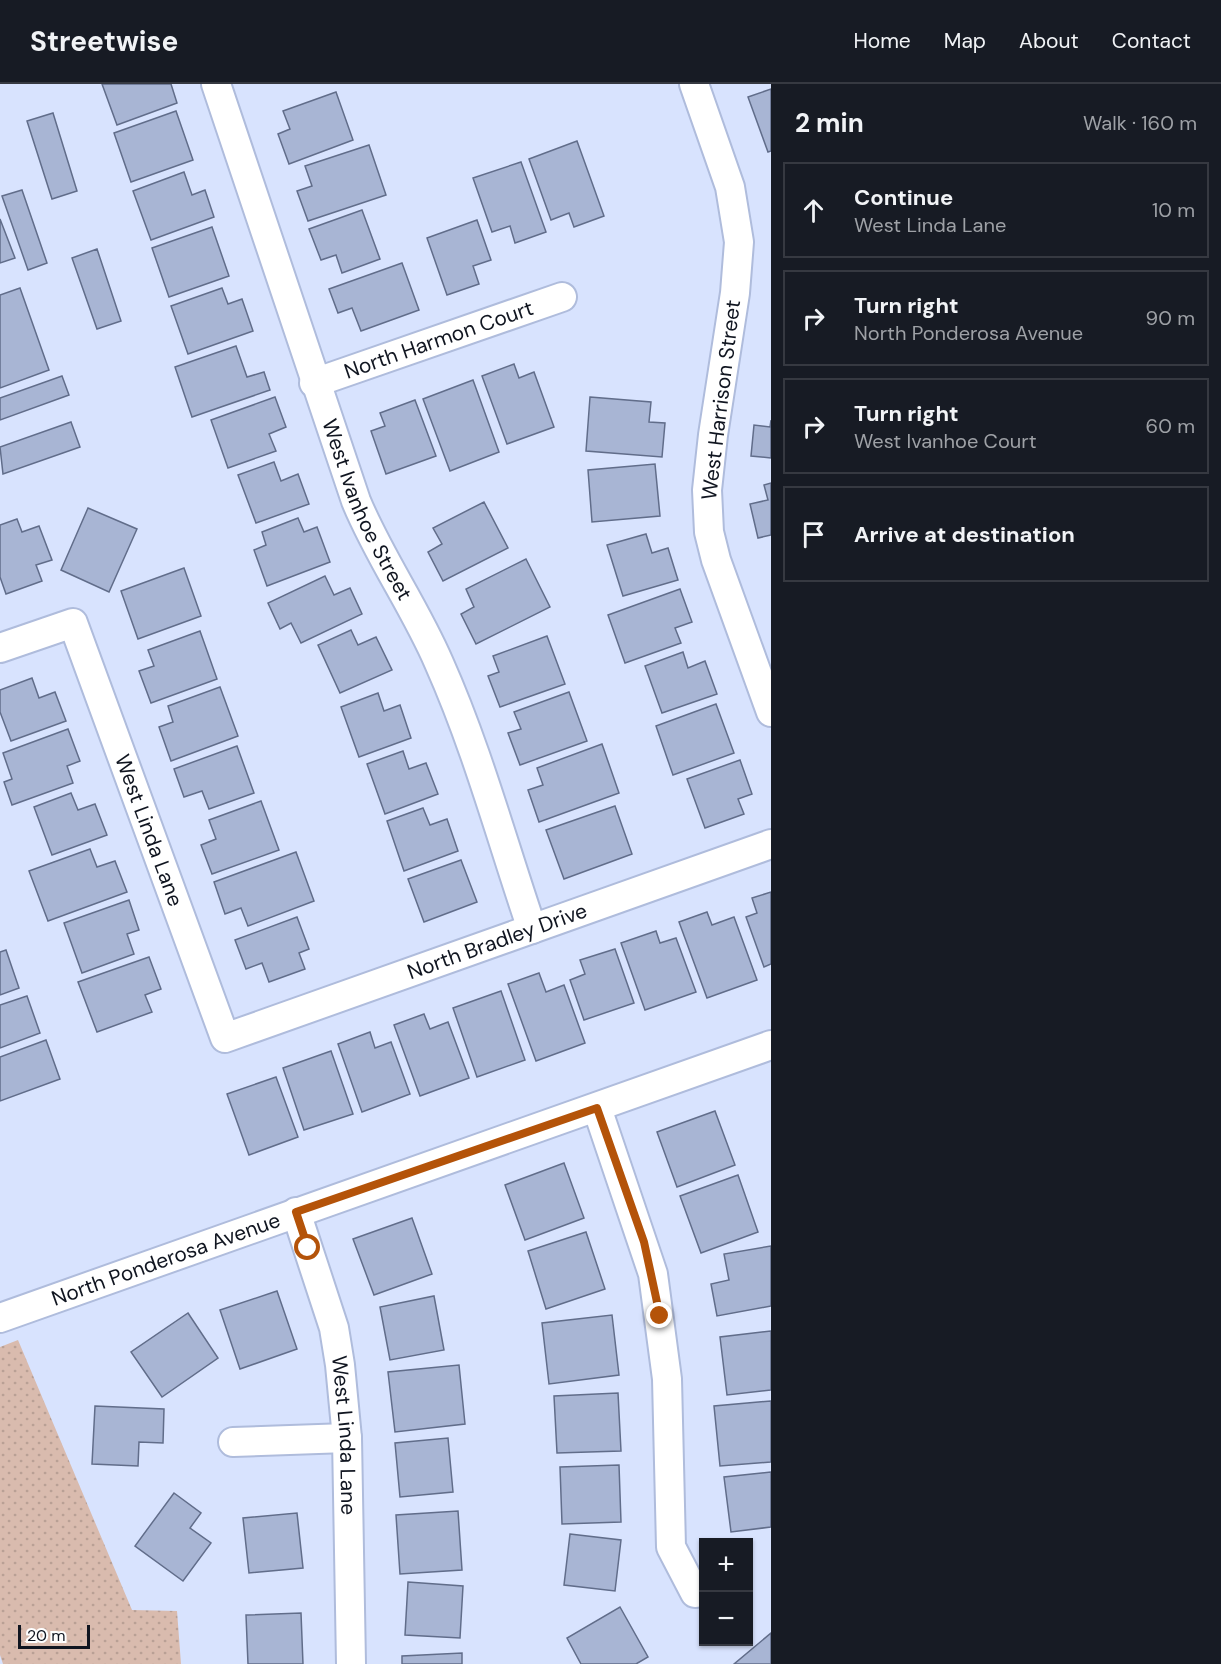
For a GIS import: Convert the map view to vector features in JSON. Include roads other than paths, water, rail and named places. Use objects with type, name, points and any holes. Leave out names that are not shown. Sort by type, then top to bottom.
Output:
[{"type":"street","name":"West Ivanhoe Street","points":[[216,84],[314,383],[368,529],[438,661],[451,691],[532,929]]},
{"type":"street","name":"West Harrison Street","points":[[694,84],[730,187],[739,242],[710,457],[707,490],[709,532],[716,560],[771,712]]},
{"type":"street","name":"North Harmon Court","points":[[314,383],[562,297]]},
{"type":"street","name":"West Linda Lane","points":[[0,648],[73,623],[225,1038]]},
{"type":"street","name":"North Bradley Drive","points":[[225,1038],[771,844]]},
{"type":"street","name":"North Ponderosa Avenue","points":[[2,1310],[296,1212],[771,1045]]},
{"type":"street","points":[[597,1108],[653,1274],[667,1379],[671,1547],[695,1593]]},
{"type":"street","name":"West Linda Lane","points":[[296,1212],[334,1328],[347,1438],[351,1664]]},
{"type":"street","points":[[233,1442],[347,1438]]}]
